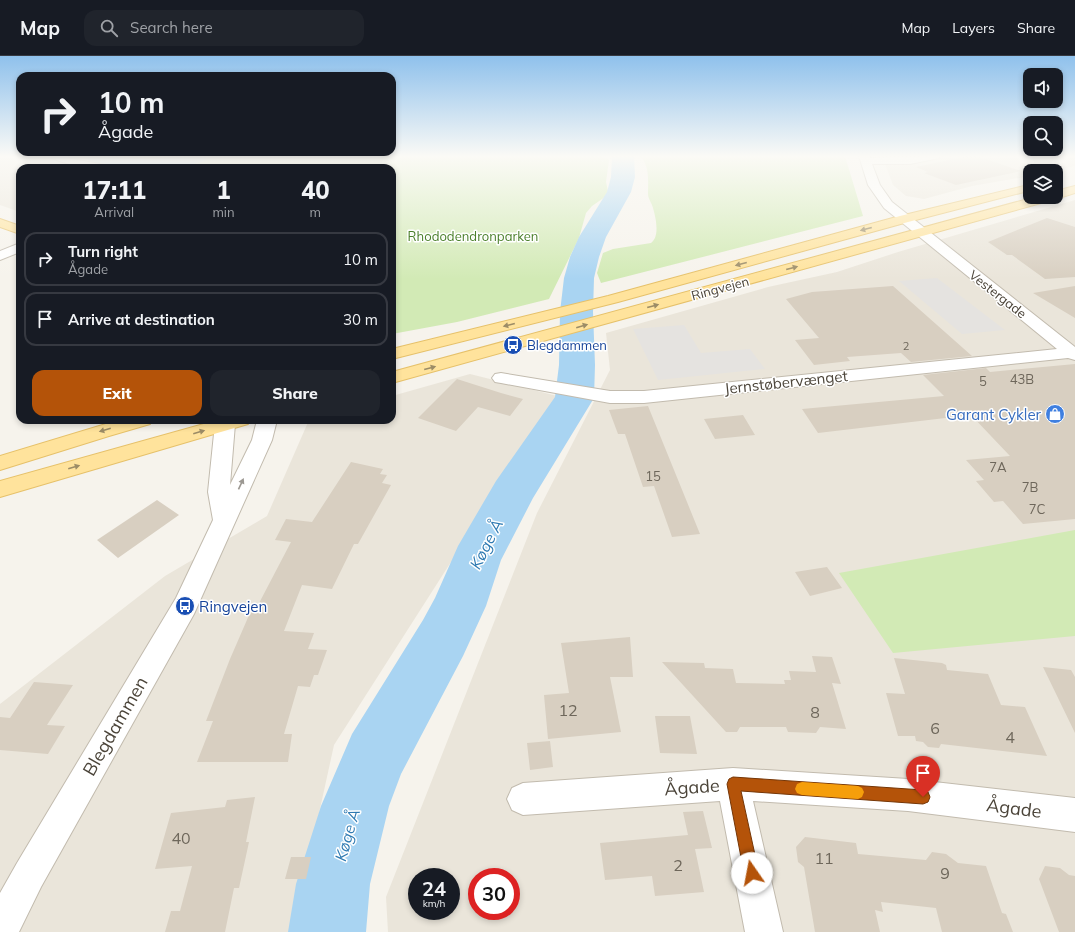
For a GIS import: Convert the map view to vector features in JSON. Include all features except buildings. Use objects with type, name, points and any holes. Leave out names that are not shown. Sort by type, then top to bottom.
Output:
[{"type":"main road","name":"Ringvejen","points":[[396,353],[613,299],[904,219],[994,197]]},
{"type":"main road","name":"Ringvejen","points":[[396,377],[921,234],[1024,204]]},
{"type":"main road","points":[[0,223],[16,229]]},
{"type":"main road","points":[[0,463],[128,424]]},
{"type":"main road","points":[[0,489],[220,424]]},
{"type":"street","name":"Vestergade","points":[[881,197],[921,234],[1074,353]]},
{"type":"street","points":[[0,256],[16,250]]},
{"type":"street","name":"Jernstøbervænget","points":[[500,378],[610,397],[644,397],[1074,353]]},
{"type":"street","points":[[224,519],[219,492],[230,424]]},
{"type":"street","name":"Blegdammen","points":[[0,930],[29,875],[185,606],[224,519],[262,440],[266,424]]},
{"type":"street","points":[[733,784],[764,932]]},
{"type":"street","name":"Ågade","points":[[523,799],[733,784],[908,795],[1075,815]]},
{"type":"shaded area","points":[[0,197],[16,197],[16,211],[0,205]]},
{"type":"shaded area","points":[[911,197],[932,197],[924,199]]},
{"type":"shaded area","points":[[1075,200],[1075,932],[388,932],[386,897],[537,513],[610,370],[606,333],[768,287],[837,272],[898,252]]},
{"type":"shaded area","points":[[937,278],[1005,330],[962,334],[899,281]]},
{"type":"shaded area","points":[[684,325],[701,353],[750,349],[765,369],[658,380],[633,329]]},
{"type":"shaded area","points":[[470,374],[557,396],[334,745],[293,932],[0,932],[0,704],[165,576],[267,516],[307,424],[396,424],[396,395]]},
{"type":"green space","name":"Rhododendronparken","points":[[396,197],[605,197],[592,206],[586,213],[579,238],[549,299],[457,322],[396,333]]},
{"type":"green space","points":[[648,197],[857,197],[863,216],[601,283],[597,273],[603,253],[613,249],[651,243],[654,240],[656,236],[656,222]]},
{"type":"green space","points":[[1075,530],[1075,636],[893,653],[839,573]]},
{"type":"waterway","name":"Køge Å","points":[[327,932],[333,884],[355,806],[375,757],[443,638],[459,606],[476,560],[512,493],[574,398],[577,365],[577,295],[579,278],[588,247],[602,220],[617,197]]},
{"type":"slow traffic","points":[[802,789],[858,792]]},
{"type":"place","name":"Blegdammen","points":[[513,345]]},
{"type":"place","name":"Garant Cykler","points":[[1055,414]]},
{"type":"place","name":"Ringvejen","points":[[185,606]]},
{"type":"route","points":[[752,873],[733,784],[923,797]]}]
